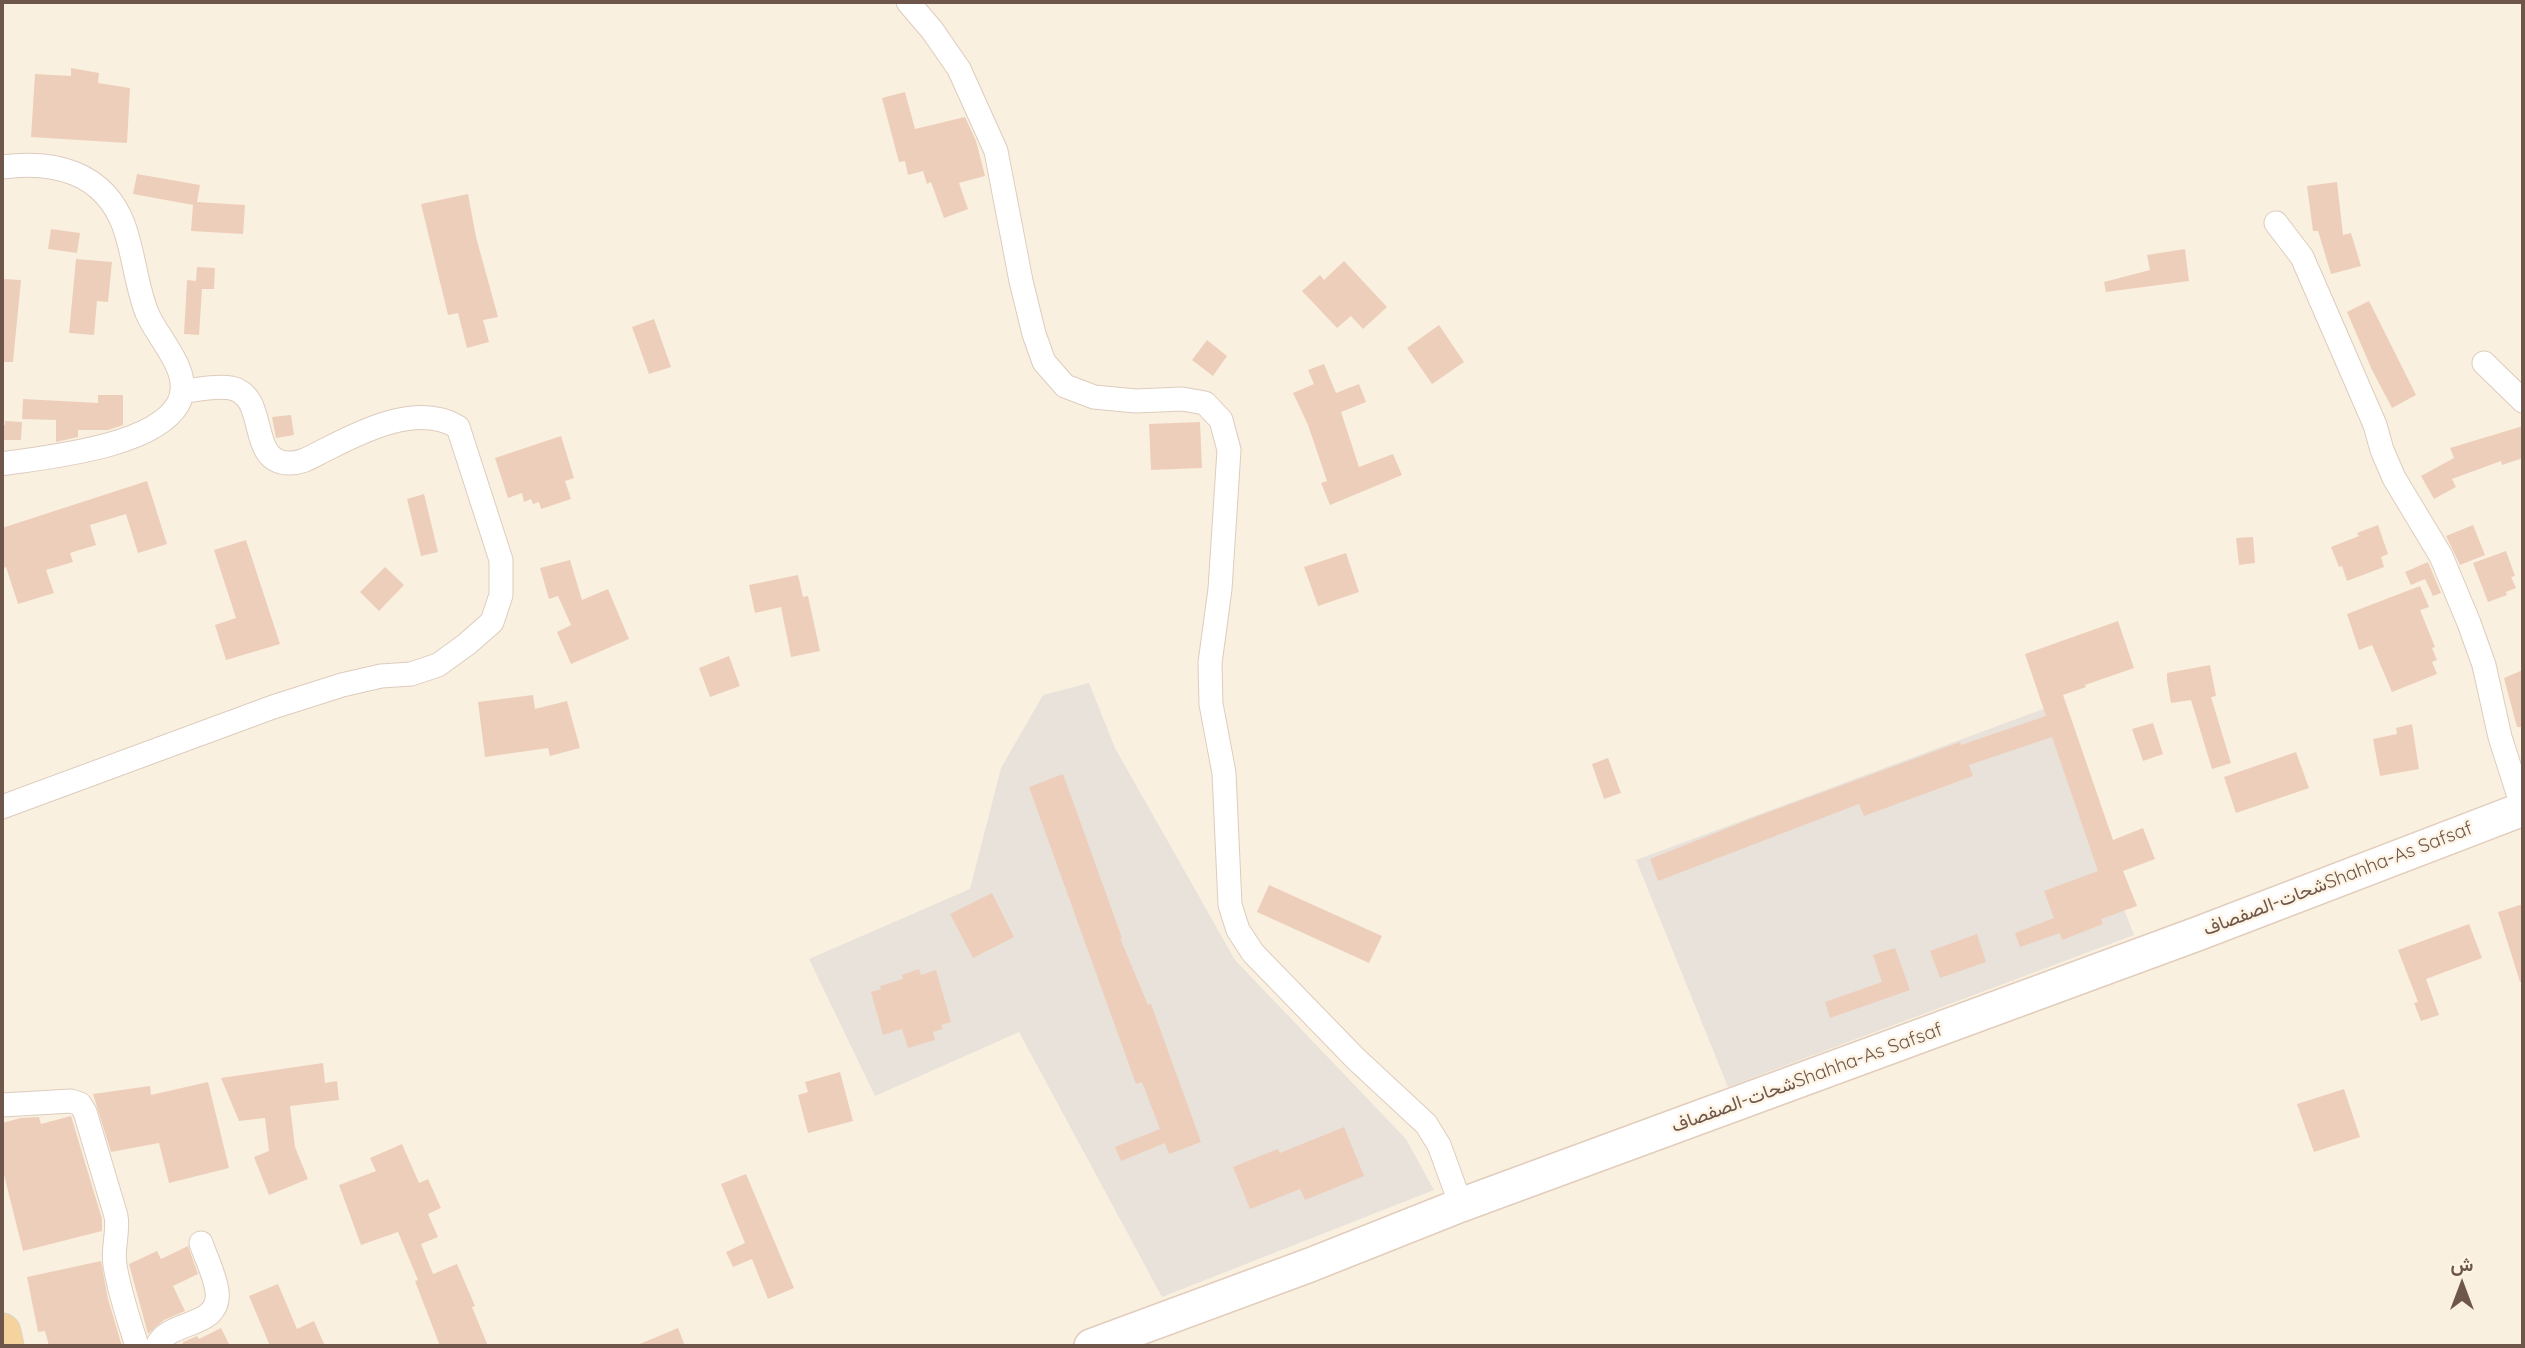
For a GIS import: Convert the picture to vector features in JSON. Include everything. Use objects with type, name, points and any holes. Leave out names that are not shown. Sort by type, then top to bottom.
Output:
[{"type":"main road","name":"شحات-الصفصافShahha-As Safsaf","points":[[1091,1346],[1310,1265],[1461,1205],[2171,943],[2523,809]]},
{"type":"main road","points":[[2,1332],[5,1346]]},
{"type":"street","points":[[908,2],[932,30],[959,69],[996,151],[1021,281],[1044,362],[1065,386],[1094,397],[1205,403],[1221,420],[1229,450],[1220,589],[1210,663],[1211,704],[1224,773],[1230,905],[1238,930],[1253,953],[1356,1059],[1426,1124],[1439,1146],[1461,1205]]},
{"type":"street","points":[[2,167],[49,166],[69,170],[90,181],[110,200],[123,225],[147,314],[181,375],[183,391],[178,405],[164,420],[123,442],[78,453],[2,464]]},
{"type":"street","points":[[2276,223],[2302,257],[2365,401],[2394,478],[2441,556],[2484,665],[2501,737],[2523,809]]},
{"type":"street","points":[[2484,363],[2523,401]]},
{"type":"street","points":[[2,807],[273,707],[342,685],[381,676],[411,674],[438,665],[492,622],[501,595],[501,560],[458,427],[445,419],[426,417],[390,423],[363,430],[303,462],[286,463],[272,459],[264,447],[253,405],[244,395],[232,388],[183,391]]},
{"type":"street","points":[[2,1105],[71,1101],[80,1104],[85,1112],[116,1216],[118,1225],[114,1243],[115,1267],[137,1346]]},
{"type":"street","points":[[157,1346],[163,1336],[206,1318],[216,1305],[217,1291],[201,1243]]},
{"type":"shaded area","points":[[1089,683],[1115,748],[1235,960],[1406,1139],[1434,1190],[1162,1297],[1019,1032],[875,1096],[809,959],[970,889],[1001,768],[1043,695]]},
{"type":"shaded area","points":[[2046,708],[2134,935],[1728,1087],[1636,860]]},
{"type":"building","points":[[71,68],[99,73],[98,83],[130,88],[127,143],[31,137],[35,74],[71,76]]},
{"type":"building","points":[[905,92],[915,129],[965,117],[976,141],[985,176],[959,183],[968,209],[944,218],[931,182],[927,184],[923,171],[908,175],[905,161],[899,162],[882,98]]},
{"type":"building","points":[[137,174],[200,185],[197,202],[245,205],[243,234],[191,231],[193,205],[133,194]]},
{"type":"building","points":[[2337,182],[2343,235],[2351,233],[2361,266],[2331,274],[2318,231],[2313,231],[2307,186]]},
{"type":"building","points":[[468,194],[476,237],[498,317],[483,320],[489,342],[467,348],[458,313],[448,315],[421,204]]},
{"type":"building","points":[[51,229],[80,233],[77,253],[48,249]]},
{"type":"building","points":[[2185,249],[2189,281],[2106,292],[2104,282],[2150,270],[2147,255]]},
{"type":"building","points":[[76,259],[112,262],[108,302],[97,301],[94,335],[69,333]]},
{"type":"building","points":[[1344,261],[1387,307],[1363,329],[1351,316],[1337,328],[1302,291],[1320,275],[1324,280]]},
{"type":"building","points":[[197,267],[215,268],[214,289],[202,289],[199,335],[184,334],[187,280],[196,281]]},
{"type":"building","points":[[2,279],[21,280],[13,362],[2,362]]},
{"type":"building","points":[[2369,301],[2416,395],[2392,408],[2347,312]]},
{"type":"building","points":[[654,319],[671,367],[649,374],[632,327]]},
{"type":"building","points":[[1439,325],[1464,362],[1432,384],[1407,348]]},
{"type":"building","points":[[1207,340],[1227,356],[1213,376],[1192,360]]},
{"type":"building","points":[[1324,364],[1336,393],[1359,384],[1366,402],[1341,412],[1359,467],[1393,454],[1402,475],[1330,505],[1321,483],[1327,481],[1308,425],[1293,393],[1314,384],[1308,370]]},
{"type":"building","points":[[98,395],[123,395],[123,425],[108,430],[78,430],[78,437],[56,442],[56,420],[22,419],[23,399],[98,403]]},
{"type":"building","points":[[291,415],[294,435],[276,438],[272,417]]},
{"type":"building","points":[[5,421],[22,422],[21,440],[2,440],[2,425],[5,425]]},
{"type":"building","points":[[1200,422],[1202,468],[1151,470],[1149,424]]},
{"type":"building","points":[[2523,426],[2523,458],[2502,465],[2501,461],[2452,479],[2456,487],[2434,499],[2421,476],[2454,458],[2450,448]]},
{"type":"building","points":[[561,436],[574,478],[565,481],[571,499],[541,509],[539,502],[533,504],[531,499],[524,502],[522,493],[508,498],[495,458]]},
{"type":"building","points":[[147,481],[167,544],[138,553],[126,514],[90,525],[96,545],[70,553],[73,562],[46,570],[54,593],[18,604],[6,567],[2,569],[2,528]]},
{"type":"building","points":[[424,494],[438,552],[421,556],[407,499]]},
{"type":"building","points":[[2378,525],[2388,554],[2381,557],[2384,567],[2347,581],[2331,547]]},
{"type":"building","points":[[2473,525],[2485,555],[2460,565],[2446,536]]},
{"type":"building","points":[[2253,537],[2255,563],[2239,565],[2236,538]]},
{"type":"building","points":[[246,540],[280,644],[226,660],[215,625],[236,618],[214,550]]},
{"type":"building","points":[[2506,551],[2515,576],[2511,577],[2516,588],[2506,592],[2507,595],[2488,602],[2473,563]]},
{"type":"building","points":[[1346,553],[1359,592],[1318,606],[1304,567]]},
{"type":"building","points":[[570,560],[582,600],[608,589],[629,639],[571,664],[557,632],[571,625],[558,596],[549,599],[540,568]]},
{"type":"building","points":[[2428,562],[2441,593],[2433,596],[2425,579],[2411,585],[2405,572]]},
{"type":"building","points":[[385,567],[404,585],[379,611],[360,592]]},
{"type":"building","points":[[798,575],[803,597],[808,596],[820,651],[791,657],[781,607],[755,613],[749,585]]},
{"type":"building","points":[[2420,586],[2429,607],[2420,610],[2435,647],[2432,648],[2437,660],[2432,662],[2437,674],[2392,692],[2372,645],[2359,650],[2347,614]]},
{"type":"building","points":[[2118,621],[2134,668],[2063,695],[2113,840],[2143,828],[2155,859],[2123,871],[2137,906],[2101,919],[2103,924],[2062,940],[2060,933],[2020,947],[2015,933],[2054,918],[2044,891],[2098,871],[2052,737],[1969,765],[1973,776],[1864,816],[1859,804],[1658,881],[1650,859],[1960,742],[1961,745],[2046,716],[2025,654]]},
{"type":"building","points":[[729,656],[740,686],[710,697],[699,668]]},
{"type":"building","points":[[2210,665],[2216,696],[2211,697],[2231,763],[2212,769],[2191,700],[2171,703],[2167,680],[2167,673]]},
{"type":"building","points":[[2523,670],[2523,727],[2517,727],[2504,678]]},
{"type":"building","points":[[533,695],[535,709],[567,701],[580,748],[550,756],[548,748],[485,757],[478,702]]},
{"type":"building","points":[[2153,723],[2163,754],[2143,761],[2132,729]]},
{"type":"building","points":[[2412,724],[2419,769],[2380,776],[2373,739],[2397,734],[2396,728]]},
{"type":"building","points":[[2296,752],[2309,788],[2236,813],[2224,777]]},
{"type":"building","points":[[1608,758],[1621,793],[1604,799],[1592,764]]},
{"type":"building","points":[[1063,774],[1120,938],[1148,1005],[1151,1004],[1201,1142],[1169,1154],[1165,1143],[1121,1161],[1115,1147],[1160,1129],[1142,1082],[1136,1084],[1029,787]]},
{"type":"building","points":[[1269,885],[1382,936],[1369,963],[1257,912]]},
{"type":"building","points":[[992,893],[1014,937],[973,958],[950,914]]},
{"type":"building","points":[[2523,904],[2523,982],[2520,982],[2498,912]]},
{"type":"building","points":[[2469,924],[2482,958],[2426,979],[2439,1015],[2421,1021],[2414,1003],[2418,1002],[2398,950]]},
{"type":"building","points":[[1977,934],[1986,962],[1940,978],[1930,951]]},
{"type":"building","points":[[1895,948],[1910,990],[1830,1018],[1825,1002],[1882,982],[1873,955]]},
{"type":"building","points":[[919,969],[921,975],[936,970],[951,1022],[941,1025],[943,1029],[933,1032],[935,1040],[908,1048],[902,1029],[883,1035],[871,992],[881,989],[880,986],[903,979],[902,975]]},
{"type":"building","points":[[323,1063],[325,1083],[337,1081],[339,1100],[290,1106],[295,1147],[308,1179],[269,1195],[254,1157],[269,1151],[265,1118],[239,1121],[221,1078]]},
{"type":"building","points":[[840,1072],[853,1121],[808,1133],[798,1095],[808,1092],[805,1082]]},
{"type":"building","points":[[208,1082],[229,1168],[169,1183],[159,1143],[111,1152],[93,1094],[150,1086],[151,1095]]},
{"type":"building","points":[[2344,1089],[2360,1137],[2314,1152],[2297,1104]]},
{"type":"building","points":[[71,1116],[102,1219],[102,1231],[23,1251],[2,1167],[2,1123],[39,1117],[41,1124]]},
{"type":"building","points":[[1344,1127],[1364,1176],[1305,1200],[1300,1189],[1250,1209],[1233,1167],[1278,1149],[1280,1153]]},
{"type":"building","points":[[402,1144],[419,1183],[428,1179],[441,1208],[428,1214],[438,1237],[421,1244],[433,1274],[457,1264],[488,1346],[440,1346],[415,1281],[418,1280],[398,1232],[361,1245],[339,1185],[376,1171],[370,1158]]},
{"type":"building","points":[[746,1174],[794,1288],[768,1299],[752,1259],[733,1267],[726,1252],[745,1243],[721,1184]]},
{"type":"building","points":[[188,1246],[198,1274],[173,1286],[185,1311],[164,1320],[148,1334],[129,1264],[157,1251],[161,1259]]},
{"type":"building","points":[[101,1261],[108,1299],[122,1346],[49,1346],[45,1331],[38,1332],[27,1277]]},
{"type":"building","points":[[278,1284],[297,1329],[314,1321],[325,1346],[270,1346],[249,1296]]},
{"type":"building","points":[[221,1328],[230,1346],[183,1346],[183,1342],[197,1336],[199,1339]]},
{"type":"building","points":[[678,1328],[685,1346],[635,1346]]}]
